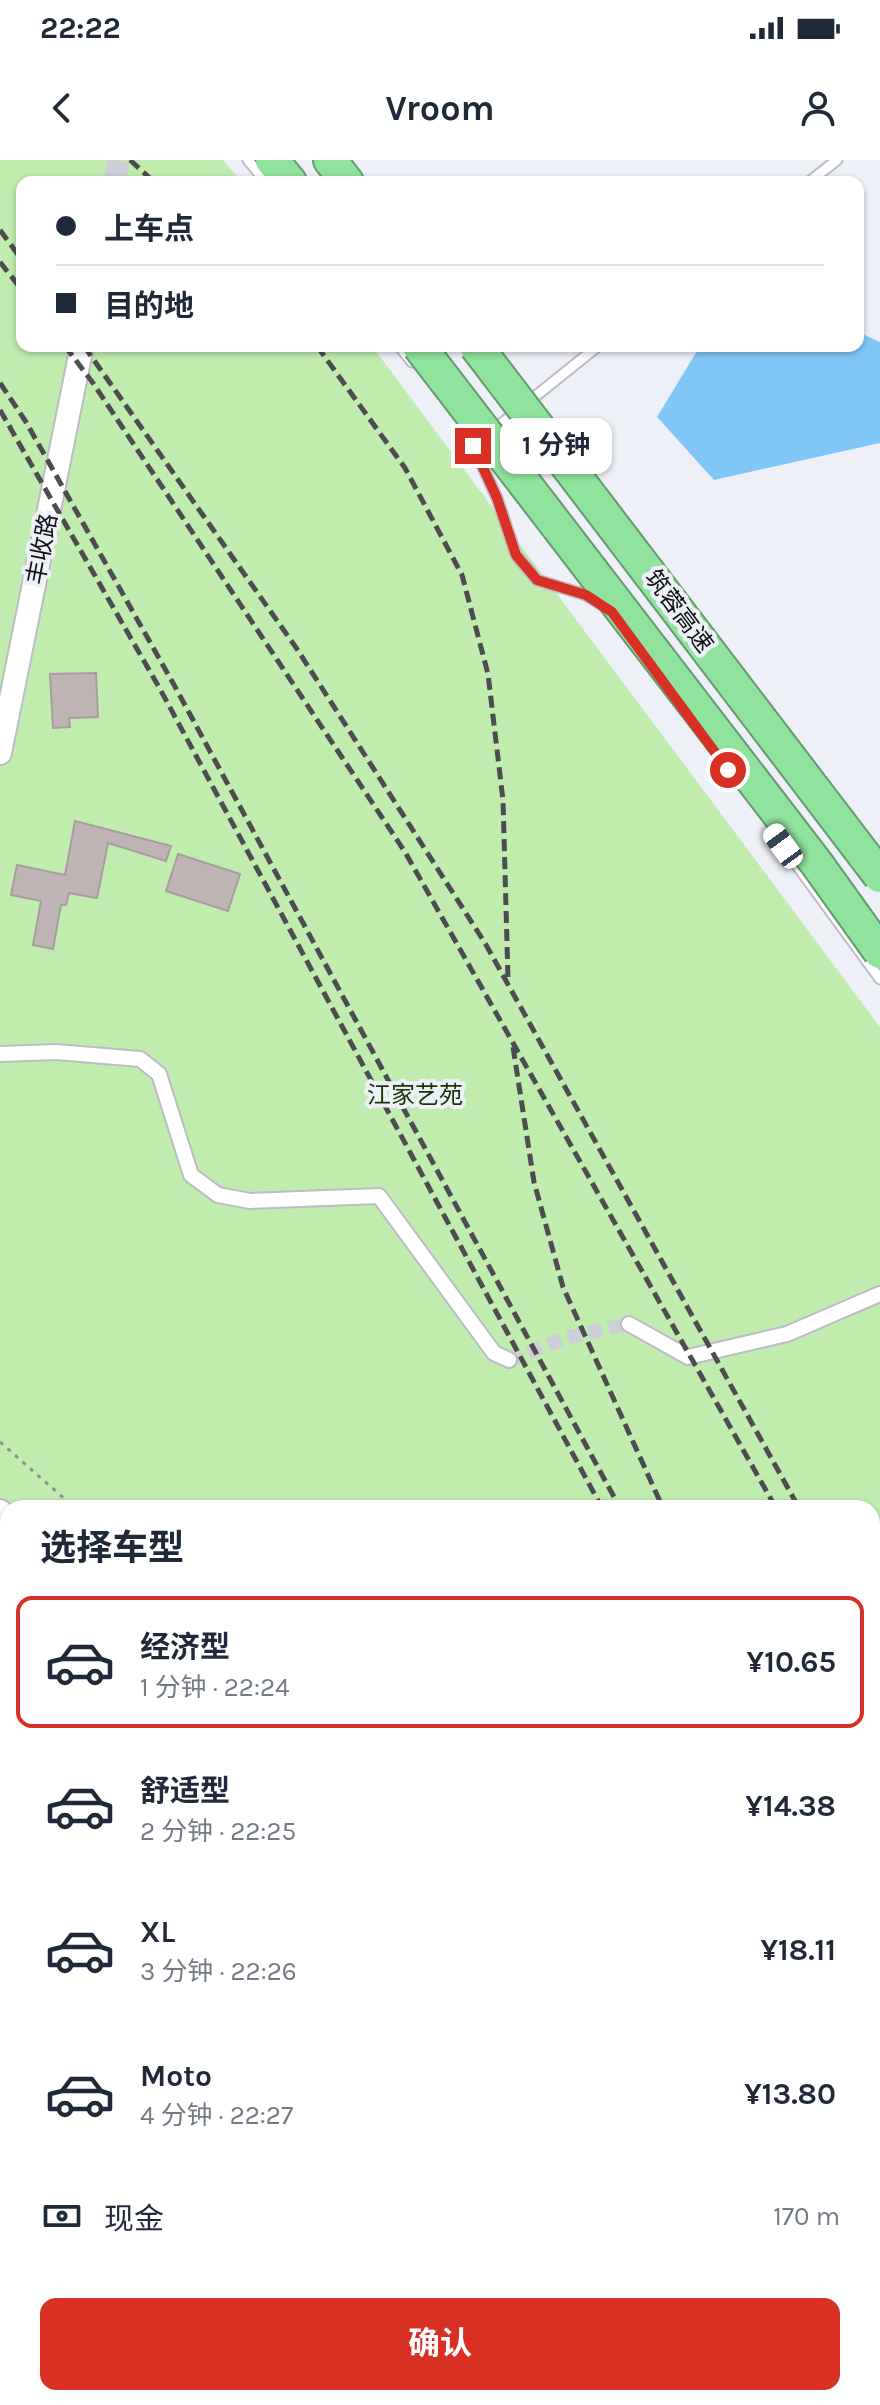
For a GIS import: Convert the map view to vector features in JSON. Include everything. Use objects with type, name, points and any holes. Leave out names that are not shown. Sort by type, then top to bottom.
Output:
[{"type":"highway","points":[[272,160],[285,176]]},
{"type":"highway","points":[[330,160],[342,176]]},
{"type":"highway","name":"筑蓉高速","points":[[481,352],[880,876]]},
{"type":"highway","name":"筑蓉高速","points":[[418,357],[817,864],[880,952]]},
{"type":"street","name":"丰收路","points":[[0,753],[81,352]]},
{"type":"street","points":[[0,1054],[56,1052],[140,1059],[159,1074],[191,1175],[218,1195],[250,1201],[379,1196],[494,1353],[509,1360]]},
{"type":"street","points":[[629,1324],[688,1357],[787,1334],[880,1294]]},
{"type":"lane","points":[[248,160],[261,176]]},
{"type":"lane","points":[[817,176],[837,160]]},
{"type":"lane","points":[[473,446],[590,352]]},
{"type":"lane","points":[[454,414],[497,498],[516,555],[537,580],[586,595],[612,612],[682,708]]},
{"type":"lane","points":[[764,821],[880,979]]},
{"type":"path","points":[[0,1442],[66,1500]]},
{"type":"green space","name":"江家艺苑","points":[[0,160],[223,160],[237,176],[16,176],[16,352],[376,352],[880,1027],[880,1500],[0,1500]]},
{"type":"water","points":[[864,335],[880,342],[880,443],[714,480],[657,417],[696,352],[864,352]]},
{"type":"building","points":[[96,673],[98,717],[69,718],[70,727],[53,728],[50,674]]},
{"type":"building","points":[[75,821],[171,846],[166,861],[108,843],[97,898],[69,893],[66,905],[61,905],[53,949],[33,945],[41,901],[11,895],[17,865],[65,875]]},
{"type":"building","points":[[178,854],[240,874],[228,911],[166,891]]},
{"type":"tunnel","points":[[115,176],[119,160]]},
{"type":"tunnel","points":[[509,1360],[566,1338],[629,1324]]},
{"type":"railway","points":[[130,160],[147,176]]},
{"type":"railway","points":[[0,230],[16,252]]},
{"type":"railway","points":[[0,262],[16,282]]},
{"type":"railway","points":[[70,352],[405,852],[771,1500]]},
{"type":"railway","points":[[88,352],[297,649],[485,943],[795,1500]]},
{"type":"railway","points":[[321,352],[405,468],[462,575],[488,674],[503,800],[508,979]]},
{"type":"railway","points":[[0,383],[26,422],[173,683],[616,1500]]},
{"type":"railway","points":[[0,410],[160,689],[598,1500]]},
{"type":"railway","points":[[513,1047],[534,1182],[563,1287],[659,1500]]},
{"type":"route","points":[[473,446],[497,498],[516,555],[537,580],[586,595],[612,612],[728,770]]}]
